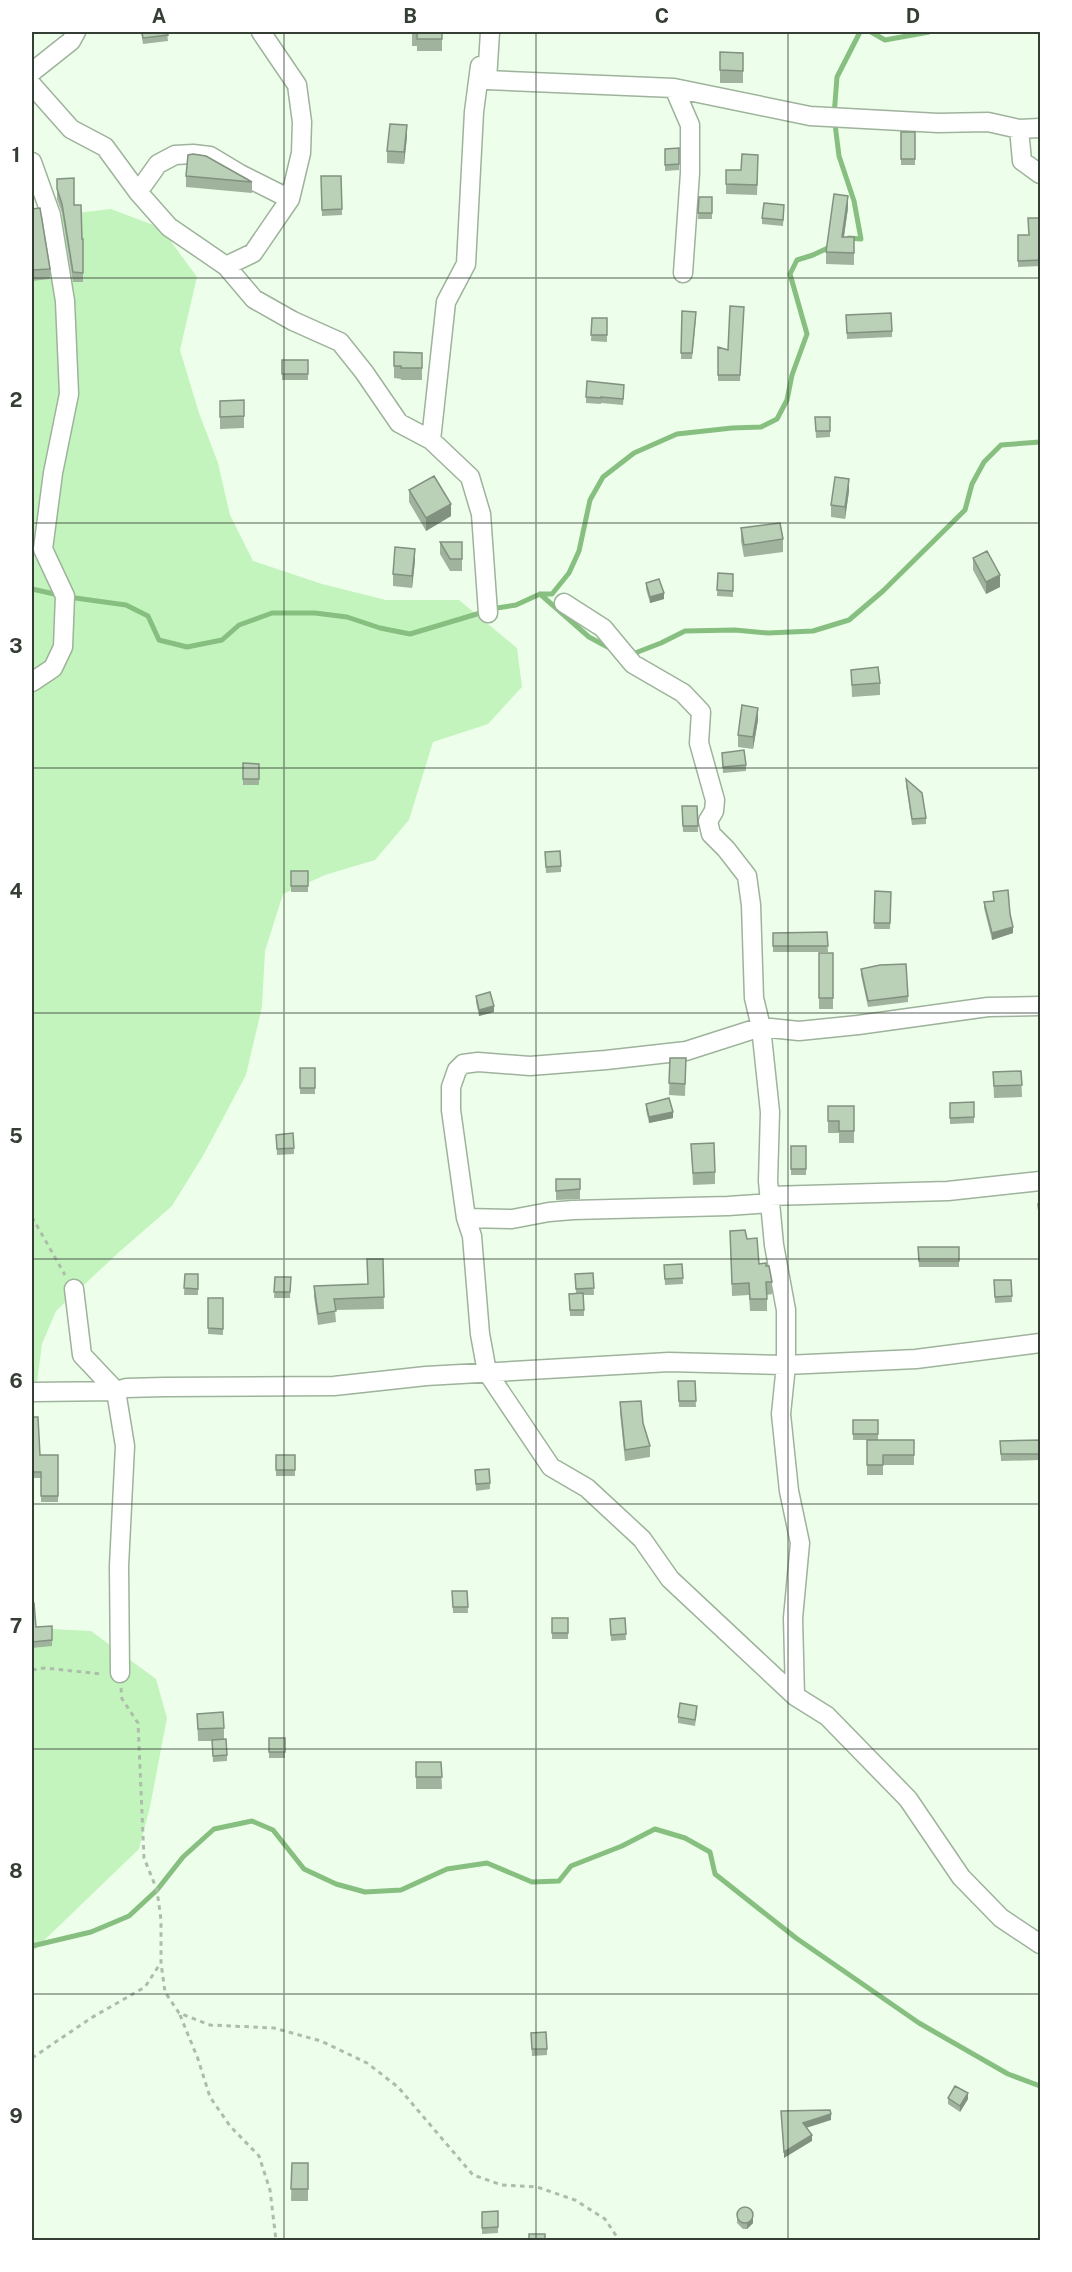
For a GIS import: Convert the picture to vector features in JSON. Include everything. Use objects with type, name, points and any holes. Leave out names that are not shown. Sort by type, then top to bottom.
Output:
[{"type":"street","points":[[32,72],[71,41],[76,32]]},
{"type":"street","points":[[226,266],[253,253],[290,199],[301,153],[302,122],[297,85],[261,32]]},
{"type":"street","points":[[431,440],[446,302],[466,264],[474,112],[484,32]]},
{"type":"street","points":[[490,32],[486,80],[674,88],[810,116],[938,123],[988,122],[1019,129],[1041,128]]},
{"type":"street","points":[[32,85],[71,129],[105,147],[138,192],[169,227],[226,266],[255,299],[293,321],[340,342],[399,423],[431,440],[470,477],[481,514],[488,613]]},
{"type":"street","points":[[674,88],[690,125],[690,173],[683,273]]},
{"type":"street","points":[[1019,129],[1022,161],[1041,174]]},
{"type":"street","points":[[138,192],[158,164],[175,155],[193,154],[210,156],[290,199]]},
{"type":"street","points":[[32,162],[51,215],[63,290],[69,394],[53,473],[43,549],[65,596],[63,647],[53,668],[32,682]]},
{"type":"street","points":[[564,603],[603,628],[633,664],[682,693],[700,712],[699,743],[715,800],[714,811],[708,821],[711,834],[747,876],[754,998],[761,1027],[770,1112],[769,1200],[774,1245],[786,1310],[786,1365],[781,1414],[789,1491],[800,1543],[793,1618],[795,1696]]},
{"type":"street","points":[[1041,1006],[988,1007],[799,1031],[761,1027],[686,1050],[530,1066],[478,1062],[463,1064],[457,1070],[451,1087],[451,1110],[466,1218],[472,1236],[480,1334],[487,1372],[550,1467],[587,1488],[642,1539],[670,1579],[795,1696],[827,1716],[908,1799],[961,1876],[1001,1918],[1041,1944]]},
{"type":"street","points":[[466,1218],[512,1220],[549,1212],[573,1210],[728,1206],[769,1200],[948,1191],[1041,1181]]},
{"type":"street","points":[[74,1289],[82,1355],[116,1391],[125,1446],[119,1566],[120,1673]]},
{"type":"street","points":[[35,1392],[116,1391],[126,1388],[164,1387],[334,1386],[426,1376],[669,1362],[786,1365],[916,1359],[1041,1343]]},
{"type":"path","points":[[32,1217],[74,1289]]},
{"type":"path","points":[[32,1670],[44,1668],[101,1674],[120,1673],[122,1699],[138,1723],[144,1858],[157,1890],[165,1992],[179,2013],[198,2059],[210,2097],[230,2126],[259,2156],[270,2190],[276,2241]]},
{"type":"path","points":[[32,2058],[91,2018],[145,1988],[161,1963]]},
{"type":"path","points":[[179,2013],[210,2025],[274,2028],[321,2041],[367,2062],[398,2087],[473,2175],[502,2185],[537,2187],[575,2200],[605,2219],[619,2241]]},
{"type":"green space","points":[[111,209],[161,228],[197,277],[180,350],[199,413],[218,463],[230,515],[253,561],[322,584],[386,600],[459,600],[517,648],[522,687],[488,724],[433,742],[409,820],[375,860],[325,875],[283,894],[265,951],[262,1007],[246,1075],[204,1154],[172,1206],[56,1311],[42,1344],[35,1397],[32,1397],[32,228],[59,215]]},
{"type":"green space","points":[[32,1628],[91,1631],[156,1679],[167,1718],[150,1807],[139,1849],[32,1952]]},
{"type":"building","points":[[142,32],[167,32],[168,35],[143,38]]},
{"type":"building","points":[[412,32],[442,32],[442,39],[417,39],[417,33]]},
{"type":"building","points":[[720,52],[743,53],[743,71],[720,70]]},
{"type":"building","points":[[390,124],[407,125],[404,152],[387,151]]},
{"type":"building","points":[[901,132],[915,132],[915,159],[901,159]]},
{"type":"building","points":[[679,148],[679,164],[665,165],[665,149]]},
{"type":"building","points":[[742,154],[758,155],[757,185],[726,184],[726,170],[741,170]]},
{"type":"building","points":[[188,155],[206,156],[252,182],[186,176]]},
{"type":"building","points":[[321,176],[341,176],[342,209],[322,210]]},
{"type":"building","points":[[74,178],[74,205],[81,205],[83,273],[73,272],[62,204],[57,189],[57,179]]},
{"type":"building","points":[[834,194],[848,196],[842,237],[854,237],[854,253],[826,252]]},
{"type":"building","points":[[699,197],[712,197],[712,213],[698,213]]},
{"type":"building","points":[[764,203],[784,205],[783,220],[762,218]]},
{"type":"building","points":[[40,208],[50,269],[32,270],[32,209]]},
{"type":"building","points":[[1028,218],[1041,218],[1041,260],[1018,261],[1018,235],[1029,235]]},
{"type":"building","points":[[730,306],[744,307],[740,375],[718,375],[718,347],[728,350]]},
{"type":"building","points":[[682,311],[696,312],[692,353],[681,353]]},
{"type":"building","points":[[891,313],[892,331],[847,333],[846,315]]},
{"type":"building","points":[[592,318],[607,318],[607,335],[591,335]]},
{"type":"building","points":[[394,352],[422,353],[422,368],[394,366]]},
{"type":"building","points":[[282,360],[308,360],[308,374],[282,374]]},
{"type":"building","points":[[587,381],[624,385],[623,399],[586,397]]},
{"type":"building","points":[[244,400],[244,416],[220,417],[220,401]]},
{"type":"building","points":[[815,417],[830,417],[830,431],[816,431]]},
{"type":"building","points":[[434,476],[451,504],[426,518],[409,490]]},
{"type":"building","points":[[835,477],[849,479],[845,507],[831,505]]},
{"type":"building","points":[[780,523],[783,539],[744,545],[741,528]]},
{"type":"building","points":[[440,542],[462,542],[462,559],[450,559]]},
{"type":"building","points":[[395,547],[415,549],[412,576],[393,574]]},
{"type":"building","points":[[987,551],[1000,575],[986,582],[973,558]]},
{"type":"building","points":[[718,573],[733,574],[733,591],[717,590]]},
{"type":"building","points":[[659,579],[664,593],[650,597],[646,583]]},
{"type":"building","points":[[878,667],[880,683],[852,685],[851,670]]},
{"type":"building","points":[[742,705],[758,708],[753,737],[738,735]]},
{"type":"building","points":[[744,750],[746,765],[723,767],[722,753]]},
{"type":"building","points":[[243,763],[259,764],[259,779],[243,779]]},
{"type":"building","points":[[906,779],[922,793],[926,818],[912,819]]},
{"type":"building","points":[[682,806],[697,806],[698,826],[683,826]]},
{"type":"building","points":[[560,851],[561,866],[546,867],[545,852]]},
{"type":"building","points":[[291,871],[308,871],[308,886],[291,886]]},
{"type":"building","points":[[1008,890],[1013,927],[992,933],[984,902],[994,901],[993,892]]},
{"type":"building","points":[[875,891],[891,892],[890,923],[874,923]]},
{"type":"building","points":[[827,932],[828,946],[773,946],[773,933]]},
{"type":"building","points":[[819,953],[833,953],[833,998],[819,998]]},
{"type":"building","points":[[906,964],[908,996],[868,1001],[861,969],[880,965]]},
{"type":"building","points":[[490,992],[494,1006],[479,1010],[476,996]]},
{"type":"building","points":[[670,1058],[686,1058],[685,1084],[669,1083]]},
{"type":"building","points":[[300,1068],[315,1068],[315,1088],[300,1088]]},
{"type":"building","points":[[1021,1071],[1022,1085],[994,1086],[993,1072]]},
{"type":"building","points":[[669,1098],[673,1112],[649,1117],[646,1104]]},
{"type":"building","points":[[974,1102],[974,1117],[950,1118],[950,1103]]},
{"type":"building","points":[[828,1106],[854,1106],[854,1131],[839,1131],[839,1121],[828,1121]]},
{"type":"building","points":[[293,1133],[294,1148],[277,1149],[276,1135]]},
{"type":"building","points":[[714,1143],[715,1172],[693,1173],[691,1144]]},
{"type":"building","points":[[791,1146],[806,1146],[806,1169],[791,1169]]},
{"type":"building","points":[[556,1179],[580,1179],[580,1189],[556,1191]]},
{"type":"building","points":[[1038,1204],[1041,1204],[1041,1229]]},
{"type":"building","points":[[745,1230],[747,1239],[757,1238],[759,1264],[766,1263],[766,1266],[769,1266],[772,1282],[766,1282],[767,1299],[750,1299],[749,1283],[732,1284],[730,1231]]},
{"type":"building","points":[[918,1247],[959,1247],[959,1261],[919,1261]]},
{"type":"building","points":[[367,1259],[383,1259],[384,1297],[334,1299],[336,1311],[318,1314],[314,1286],[368,1284]]},
{"type":"building","points":[[682,1264],[683,1278],[665,1279],[664,1265]]},
{"type":"building","points":[[593,1273],[594,1288],[576,1289],[575,1274]]},
{"type":"building","points":[[185,1274],[198,1274],[198,1289],[184,1288]]},
{"type":"building","points":[[275,1277],[291,1277],[290,1292],[274,1292]]},
{"type":"building","points":[[994,1280],[1011,1280],[1012,1296],[995,1297]]},
{"type":"building","points":[[583,1293],[584,1310],[570,1310],[569,1294]]},
{"type":"building","points":[[208,1298],[223,1298],[223,1329],[208,1328]]},
{"type":"building","points":[[678,1381],[695,1381],[696,1401],[679,1401]]},
{"type":"building","points":[[641,1401],[643,1423],[650,1446],[625,1450],[620,1402]]},
{"type":"building","points":[[32,1417],[38,1417],[40,1455],[58,1455],[58,1496],[41,1496],[41,1472],[32,1472]]},
{"type":"building","points":[[853,1420],[878,1420],[878,1434],[853,1434]]},
{"type":"building","points":[[867,1440],[914,1440],[914,1455],[883,1455],[883,1465],[867,1465]]},
{"type":"building","points":[[1041,1440],[1041,1454],[1001,1454],[1000,1441]]},
{"type":"building","points":[[276,1455],[295,1455],[295,1470],[276,1470]]},
{"type":"building","points":[[489,1469],[490,1483],[476,1484],[475,1470]]},
{"type":"building","points":[[452,1591],[467,1591],[468,1607],[453,1607]]},
{"type":"building","points":[[32,1602],[34,1603],[36,1627],[52,1626],[52,1640],[32,1642]]},
{"type":"building","points":[[552,1618],[568,1618],[568,1633],[552,1633]]},
{"type":"building","points":[[625,1618],[626,1634],[611,1635],[610,1619]]},
{"type":"building","points":[[680,1703],[697,1706],[695,1720],[678,1717]]},
{"type":"building","points":[[223,1712],[224,1728],[198,1729],[197,1714]]},
{"type":"building","points":[[269,1738],[285,1738],[285,1752],[269,1752]]},
{"type":"building","points":[[226,1739],[227,1755],[213,1756],[212,1740]]},
{"type":"building","points":[[416,1762],[441,1762],[442,1777],[416,1777]]},
{"type":"building","points":[[546,2032],[547,2049],[532,2049],[531,2033]]},
{"type":"building","points":[[955,2086],[968,2093],[960,2106],[948,2098]]},
{"type":"building","points":[[830,2110],[831,2114],[803,2123],[812,2135],[784,2152],[781,2111]]},
{"type":"building","points":[[292,2163],[308,2163],[308,2189],[291,2189]]},
{"type":"building","points":[[745,2207],[753,2215],[745,2223],[737,2215]]},
{"type":"building","points":[[498,2211],[498,2227],[482,2228],[482,2212]]},
{"type":"building","points":[[529,2234],[545,2234],[545,2241],[529,2241]]},
{"type":"waterway","points":[[849,238],[861,239],[854,201],[839,156],[834,116],[837,77],[860,32]]},
{"type":"waterway","points":[[871,32],[885,40],[929,32]]},
{"type":"waterway","points":[[68,597],[126,605],[148,616],[159,640],[187,647],[222,640],[239,625],[272,613],[315,613],[347,617],[380,628],[410,634],[497,608],[516,605],[540,594],[552,594],[569,573],[579,551],[590,500],[603,477],[634,453],[677,434],[761,427],[777,419],[787,400],[792,375],[807,334],[790,274],[797,260],[832,246]]},
{"type":"waterway","points":[[630,655],[685,631],[735,630],[768,633],[813,631],[849,620],[883,591],[965,510],[972,484],[984,462],[1001,445],[1040,442]]},
{"type":"waterway","points":[[32,589],[59,595]]},
{"type":"waterway","points":[[540,594],[589,637],[615,651]]},
{"type":"waterway","points":[[32,1946],[91,1932],[129,1916],[157,1890],[183,1857],[214,1829],[252,1821],[273,1830],[304,1869],[336,1884],[365,1892],[401,1890],[447,1869],[487,1863],[532,1882],[559,1881],[571,1866],[622,1846],[655,1829],[685,1838],[710,1852],[715,1874],[796,1938],[919,2023],[1008,2074],[1040,2086]]}]
